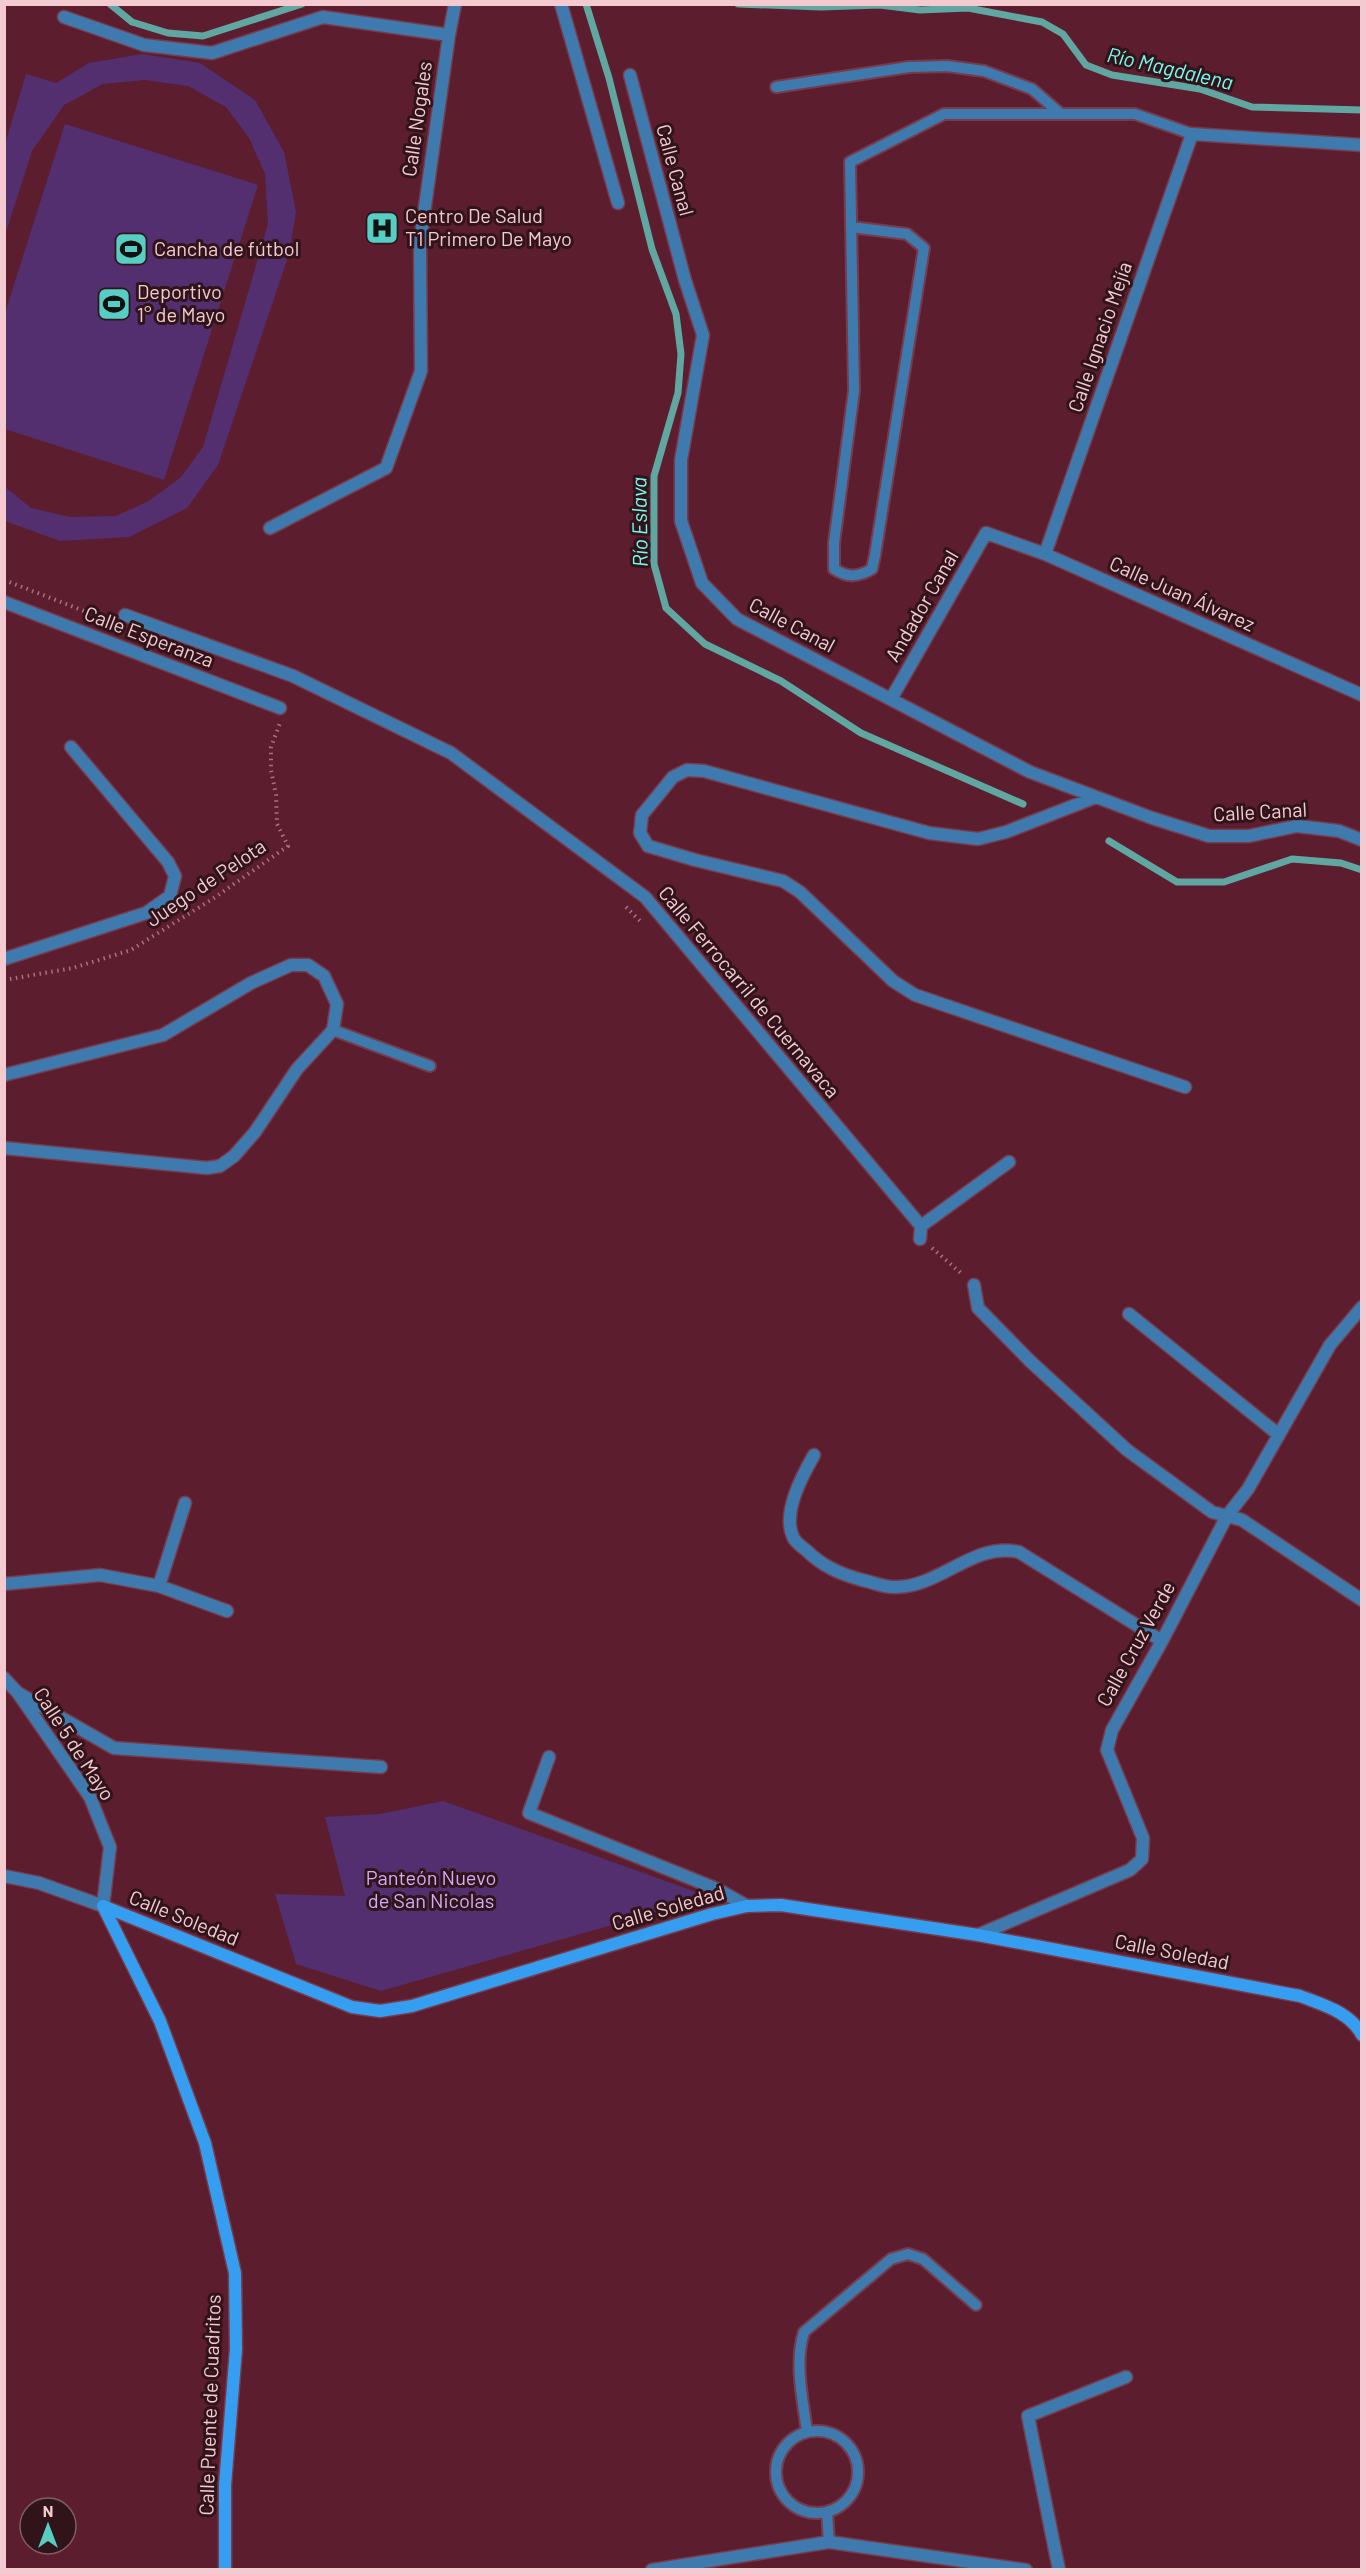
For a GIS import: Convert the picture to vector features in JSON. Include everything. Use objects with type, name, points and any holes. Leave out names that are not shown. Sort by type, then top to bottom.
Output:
[{"type":"street","name":"Calle Nogales","points":[[270,528],[386,468],[421,371],[420,242],[448,35],[455,4]]},
{"type":"street","points":[[561,4],[618,203]]},
{"type":"street","points":[[64,17],[144,45],[212,53],[323,17],[448,35]]},
{"type":"street","name":"Calle Canal","points":[[630,75],[685,280],[703,334],[681,460],[681,521],[702,583],[737,619],[1030,772],[1209,836],[1249,836],[1297,826],[1339,831],[1362,840]]},
{"type":"street","points":[[1192,134],[1362,145]]},
{"type":"street","name":"Calle Ignacio Mejía","points":[[1045,554],[1192,134]]},
{"type":"street","name":"Andador Canal","points":[[891,699],[986,533]]},
{"type":"street","name":"Calle Juan Álvarez","points":[[986,533],[1045,554],[1362,695]]},
{"type":"street","name":"Calle Esperanza","points":[[4,602],[281,714]]},
{"type":"street","name":"Calle Ferrocarril de Cuernavaca","points":[[125,615],[293,676],[451,753],[645,897],[921,1226]]},
{"type":"street","points":[[7,954],[146,913],[170,896],[175,876],[168,862],[70,747]]},
{"type":"street","points":[[1096,797],[1006,832],[978,839],[929,832],[704,771],[687,770],[673,777],[642,815],[640,832],[648,846],[783,881],[800,892],[893,981],[915,995],[1185,1087]]},
{"type":"street","points":[[4,1075],[163,1035],[251,983],[291,964],[308,964],[324,976],[337,1004],[333,1030],[297,1069],[255,1132],[234,1156],[220,1166],[207,1168],[4,1148]]},
{"type":"street","points":[[920,1239],[921,1226],[1009,1162]]},
{"type":"street","points":[[974,1285],[978,1308],[1030,1361],[1127,1450],[1212,1512],[1242,1520],[1362,1600]]},
{"type":"street","name":"Calle Cruz Verde","points":[[978,1935],[1130,1870],[1142,1859],[1143,1838],[1107,1750],[1112,1730],[1162,1641],[1227,1516],[1248,1489],[1330,1345],[1362,1307]]},
{"type":"street","points":[[1129,1314],[1279,1435]]},
{"type":"street","points":[[814,1455],[800,1480],[790,1514],[793,1537],[820,1564],[852,1577],[894,1587],[925,1582],[992,1550],[1007,1549],[1019,1552],[1162,1641]]},
{"type":"street","points":[[159,1586],[185,1503]]},
{"type":"street","points":[[4,1584],[100,1575],[159,1586],[227,1611]]},
{"type":"street","name":"Calle 5 de Mayo","points":[[4,1678],[18,1693],[90,1797],[110,1847],[103,1906]]},
{"type":"street","points":[[18,1693],[114,1748],[381,1767]]},
{"type":"street","points":[[549,1757],[529,1813],[717,1889],[747,1906]]},
{"type":"street","name":"Calle Soledad","points":[[4,1876],[39,1883],[103,1906],[352,2007],[380,2011],[412,2006],[712,1914],[747,1906],[782,1905],[978,1935],[1300,1996],[1341,2013],[1360,2031]]},
{"type":"street","name":"Calle Puente de Cuadritos","points":[[103,1906],[160,2021],[205,2143],[235,2273],[236,2349],[225,2485],[225,2570]]},
{"type":"street","points":[[1059,2570],[1029,2416],[1125,2377]]},
{"type":"street","points":[[652,2570],[829,2542],[1026,2570]]},
{"type":"lane","points":[[776,87],[909,67],[947,66],[984,71],[1032,89],[1061,114]]},
{"type":"lane","points":[[851,227],[907,234],[924,248],[872,569],[860,576],[844,575],[834,569],[834,543],[854,391],[851,227],[850,162],[944,114],[1135,114],[1192,134]]},
{"type":"lane","points":[[333,1030],[430,1066]]},
{"type":"lane","points":[[807,2432],[800,2368],[800,2345],[804,2332],[891,2259],[908,2254],[922,2259],[975,2305]]},
{"type":"lane","points":[[821,2431],[835,2435],[855,2455],[858,2469],[856,2484],[850,2496],[840,2506],[827,2512],[812,2513],[799,2509],[787,2501],[779,2489],[775,2475],[777,2461],[783,2448],[794,2438],[807,2432],[821,2431]]},
{"type":"lane","points":[[827,2512],[829,2542]]},
{"type":"path","points":[[4,580],[111,621]]},
{"type":"path","name":"Juego de Pelota","points":[[4,980],[73,968],[131,950],[214,898],[288,846],[277,824],[276,795],[271,770],[271,747],[281,714]]},
{"type":"path","points":[[625,906],[647,928]]},
{"type":"path","points":[[920,1239],[974,1285]]},
{"type":"green space","points":[[142,54],[200,63],[255,100],[284,152],[296,212],[289,254],[218,465],[187,508],[129,537],[60,541],[5,521],[5,487],[31,508],[70,517],[116,516],[149,501],[181,477],[203,447],[268,224],[265,174],[249,138],[226,107],[188,86],[145,80],[103,84],[64,105],[32,151],[5,235],[5,144],[26,74],[56,83],[89,63]]},
{"type":"green space","name":"Cancha de fútbol","points":[[65,124],[258,185],[164,480],[5,429],[5,313]]},
{"type":"green space","name":"Panteón Nuevo de San Nicolas","points":[[443,1801],[710,1897],[381,1991],[296,1964],[275,1894],[345,1896],[325,1817],[380,1814]]},
{"type":"waterway","name":"Río Magdalena","points":[[110,4],[132,22],[168,33],[203,36],[302,4]]},
{"type":"waterway","name":"Río Eslava","points":[[586,4],[609,78],[652,249],[676,314],[681,354],[678,393],[654,476],[654,564],[666,608],[705,644],[781,681],[861,733],[1023,804]]},
{"type":"waterway","name":"Río Magdalena","points":[[738,4],[821,7],[880,5],[920,10],[968,8],[1042,22],[1063,34],[1086,65],[1112,75],[1200,89],[1252,107],[1362,110]]},
{"type":"waterway","name":"Río Eslava","points":[[1109,841],[1177,882],[1224,882],[1292,859],[1341,863],[1362,870]]},
{"type":"place","name":"Centro De Salud T1 Primero De Mayo","points":[[382,228]]},
{"type":"place","name":"Cancha de fútbol","points":[[131,249]]},
{"type":"place","name":"Deportivo 1° de Mayo","points":[[114,304]]}]
